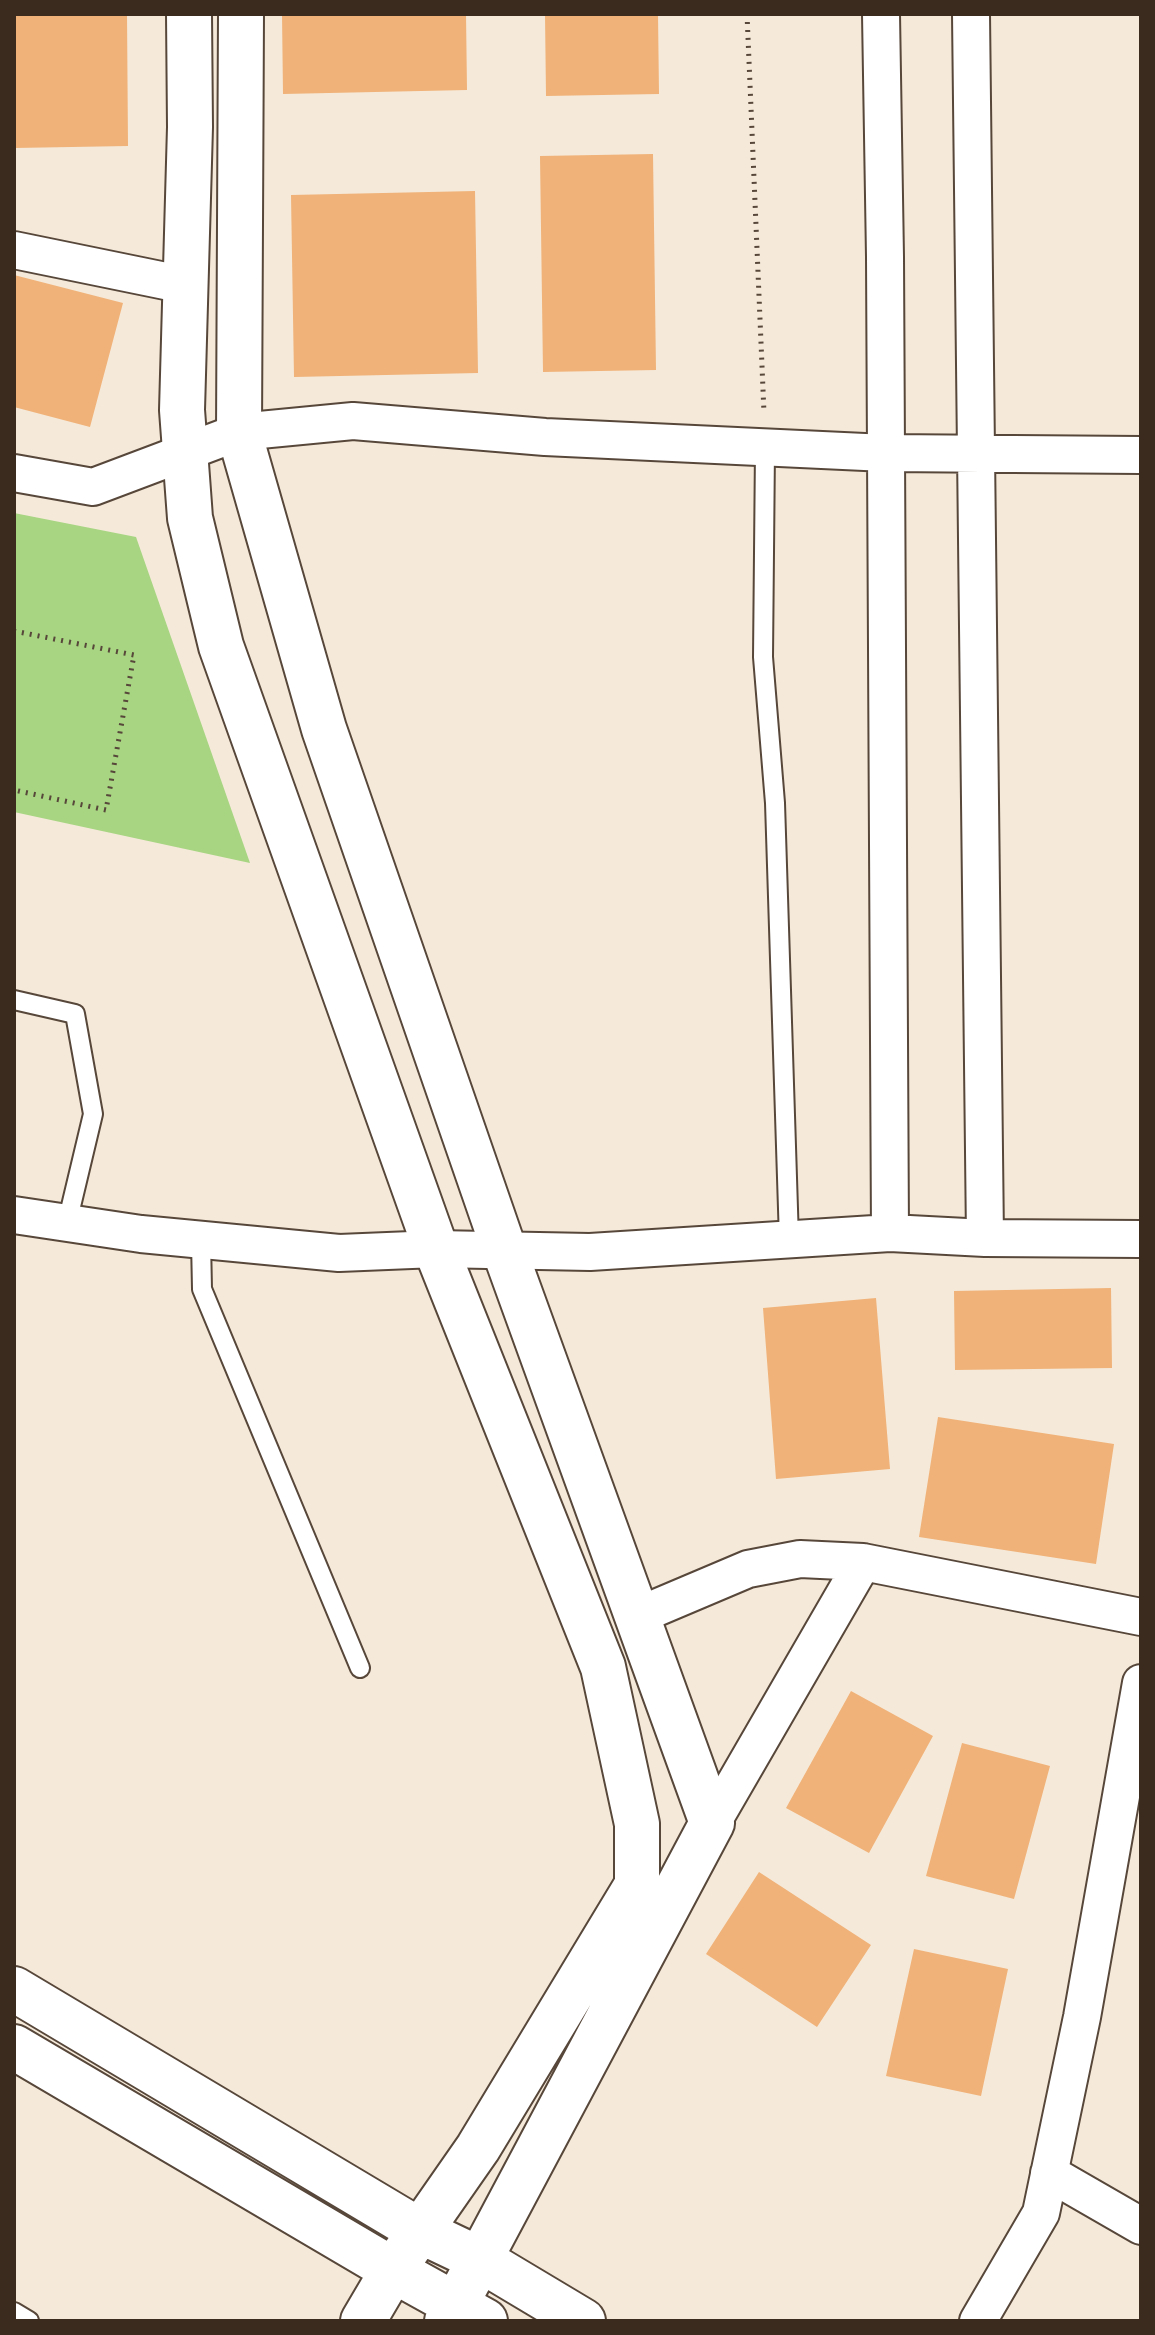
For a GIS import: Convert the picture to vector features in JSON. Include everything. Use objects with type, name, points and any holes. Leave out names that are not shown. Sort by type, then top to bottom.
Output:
[{"type":"street","points":[[189,14],[190,127],[182,410],[190,518],[221,646],[436,1249],[603,1667],[637,1824],[637,1885],[478,2148],[393,2270],[363,2321]]},
{"type":"street","points":[[241,14],[239,432],[324,729],[505,1252],[712,1823]]},
{"type":"street","points":[[881,14],[890,1233]]},
{"type":"street","points":[[971,14],[985,1238]]},
{"type":"street","points":[[14,250],[185,285]]},
{"type":"street","points":[[14,473],[93,487],[239,432],[353,421],[545,437],[765,448],[886,453],[1141,455]]},
{"type":"street","points":[[14,1215],[201,1241],[339,1253],[436,1249],[590,1252],[890,1233],[985,1238],[1141,1239]]},
{"type":"street","points":[[591,1636],[748,1569],[800,1559],[863,1562],[1141,1617]]},
{"type":"street","points":[[15,2049],[393,2270],[463,2316],[481,2260],[712,1823],[863,1562]]},
{"type":"street","points":[[978,2321],[1041,2213],[1082,2017],[1141,1683]]},
{"type":"street","points":[[14,1989],[420,2231],[481,2260],[583,2321]]},
{"type":"street","points":[[1049,2173],[1141,2226]]},
{"type":"lane","points":[[765,448],[763,657],[775,803],[789,1240]]},
{"type":"lane","points":[[14,1000],[75,1014],[93,1114],[67,1223]]},
{"type":"lane","points":[[201,1241],[202,1289],[360,1668]]},
{"type":"lane","points":[[14,2312],[29,2321]]},
{"type":"path","points":[[747,14],[765,448]]},
{"type":"path","points":[[14,631],[134,655],[106,810],[14,790]]},
{"type":"green space","points":[[14,513],[136,537],[250,863],[14,812]]},
{"type":"building","points":[[14,14],[127,14],[128,146],[14,148]]},
{"type":"building","points":[[282,14],[466,14],[467,90],[283,94]]},
{"type":"building","points":[[545,14],[658,14],[659,94],[546,96]]},
{"type":"building","points":[[653,154],[656,370],[543,372],[540,156]]},
{"type":"building","points":[[475,191],[478,373],[294,377],[291,195]]},
{"type":"building","points":[[14,275],[123,303],[90,427],[14,407]]},
{"type":"building","points":[[1111,1288],[1112,1368],[955,1370],[954,1291]]},
{"type":"building","points":[[876,1298],[890,1469],[776,1479],[763,1308]]},
{"type":"building","points":[[938,1417],[1114,1444],[1096,1564],[919,1537]]},
{"type":"building","points":[[851,1691],[933,1736],[869,1853],[786,1808]]},
{"type":"building","points":[[962,1743],[1050,1766],[1014,1899],[926,1876]]},
{"type":"building","points":[[759,1872],[871,1945],[817,2027],[706,1954]]},
{"type":"building","points":[[914,1949],[1008,1969],[981,2096],[886,2076]]}]
